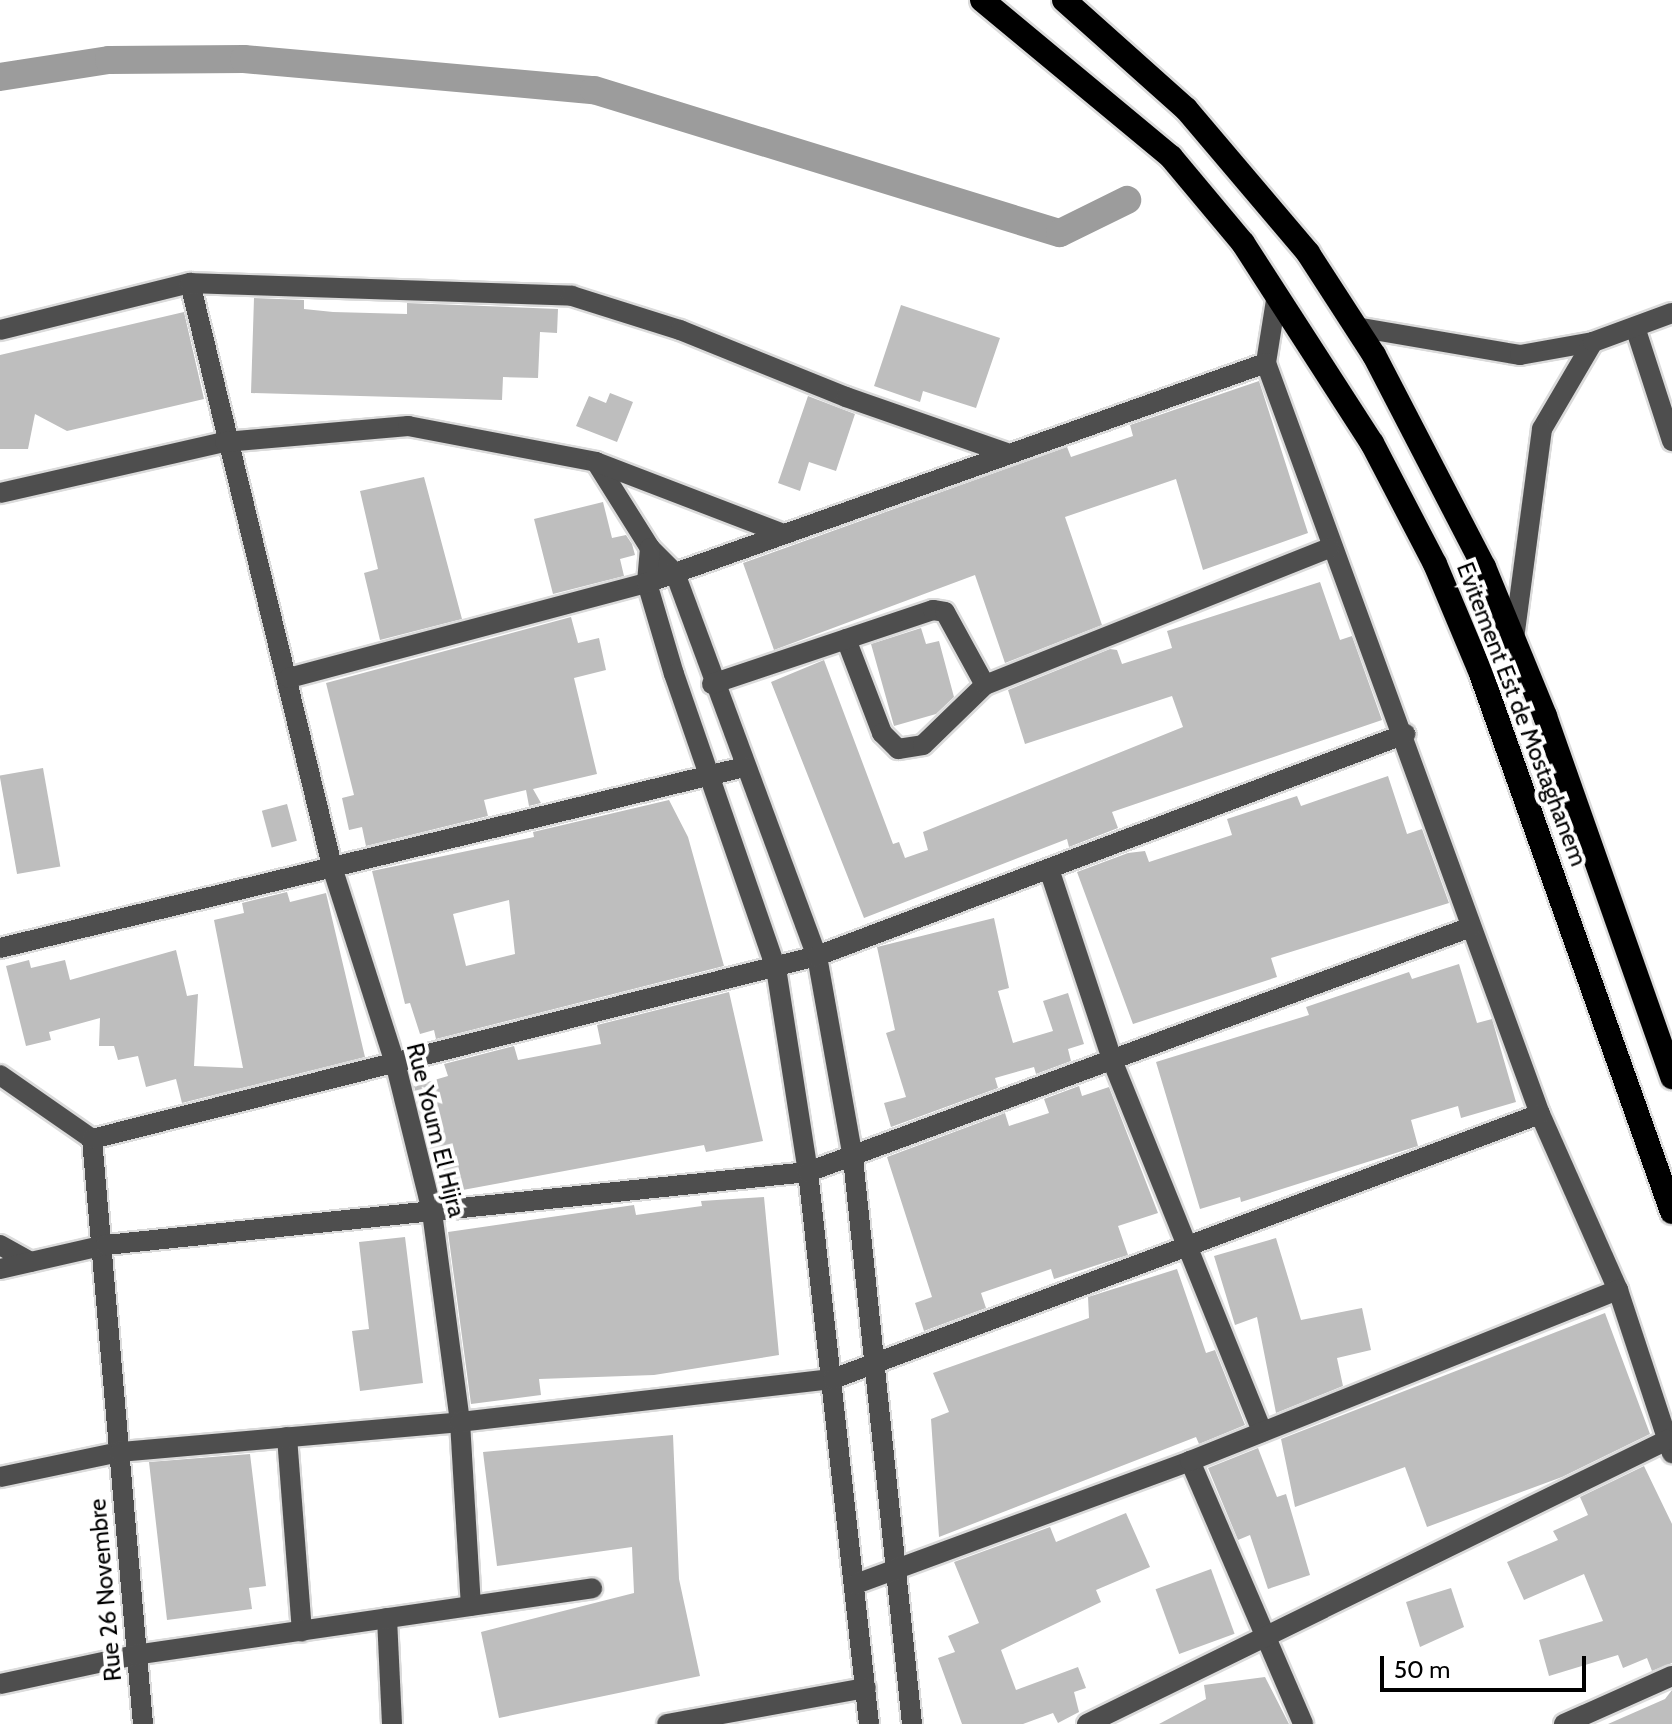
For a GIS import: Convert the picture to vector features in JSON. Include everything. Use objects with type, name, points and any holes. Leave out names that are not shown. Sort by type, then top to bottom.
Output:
[{"type":"highway","name":"Evitement Est de Mostaghanem","points":[[982,0],[1171,157],[1277,294],[1338,383],[1435,564],[1480,671],[1672,1212]]},
{"type":"highway","name":"Evitement Est de Mostaghanem","points":[[1064,0],[1186,109],[1308,253],[1356,327],[1444,486],[1514,639],[1672,1077]]},
{"type":"street","points":[[0,330],[190,283],[572,296],[680,330],[846,397],[1007,453]]},
{"type":"street","name":"Rue Youm El Hijra","points":[[190,283],[225,442],[289,678],[333,870],[396,1066],[432,1212],[460,1422],[471,1606]]},
{"type":"street","points":[[1087,1724],[1670,1447],[1618,1290],[1540,1114],[1471,927],[1405,734],[1329,548],[1266,363],[1277,294]]},
{"type":"street","points":[[1356,327],[1520,355],[1593,342],[1672,313]]},
{"type":"street","points":[[1635,327],[1672,441]]},
{"type":"street","points":[[1514,639],[1542,429],[1593,342]]},
{"type":"street","points":[[289,678],[647,583],[1266,363]]},
{"type":"street","points":[[0,493],[225,442],[408,426],[596,462],[784,534]]},
{"type":"street","points":[[596,462],[650,548],[675,573],[712,684],[817,956],[853,1158],[912,1724]]},
{"type":"street","points":[[650,548],[647,583],[709,778],[776,968],[808,1172],[856,1584],[869,1724]]},
{"type":"street","points":[[846,639],[882,733],[898,749],[923,745],[985,685],[1329,548]]},
{"type":"street","points":[[712,684],[933,610],[945,612],[985,685]]},
{"type":"street","points":[[0,1075],[92,1139],[396,1066],[817,956],[1050,872],[1405,734]]},
{"type":"street","points":[[0,948],[333,870],[744,767]]},
{"type":"street","points":[[1050,872],[1112,1060],[1262,1432]]},
{"type":"street","points":[[0,1269],[106,1245],[808,1172],[853,1158],[1471,927]]},
{"type":"street","points":[[0,1477],[120,1452],[460,1422],[833,1379],[1188,1250],[1540,1114]]},
{"type":"street","name":"Rue 26 Novembre","points":[[92,1139],[106,1245],[135,1655],[143,1724]]},
{"type":"street","points":[[0,1245],[31,1262]]},
{"type":"street","points":[[856,1584],[1190,1461],[1618,1290]]},
{"type":"street","points":[[287,1437],[302,1631]]},
{"type":"street","points":[[1190,1461],[1303,1724]]},
{"type":"street","points":[[0,1684],[135,1655],[592,1588]]},
{"type":"street","points":[[387,1618],[392,1724]]},
{"type":"street","points":[[1564,1724],[1672,1676]]},
{"type":"street","points":[[667,1724],[866,1688]]},
{"type":"building","points":[[254,298],[304,300],[304,309],[333,312],[407,314],[407,303],[558,309],[557,333],[540,332],[538,378],[503,377],[502,400],[251,393]]},
{"type":"building","points":[[901,305],[1000,338],[976,408],[923,391],[920,402],[874,386]]},
{"type":"building","points":[[184,312],[204,399],[67,431],[35,414],[28,449],[0,449],[0,355]]},
{"type":"building","points":[[1259,381],[1308,533],[1203,570],[1176,479],[1065,517],[1102,625],[1005,663],[975,575],[774,650],[743,563],[1067,447],[1071,457],[1133,436],[1130,425]]},
{"type":"building","points":[[610,393],[633,402],[617,442],[576,426],[589,396],[606,403]]},
{"type":"building","points":[[808,396],[855,414],[836,471],[809,462],[800,491],[778,483]]},
{"type":"building","points":[[424,477],[462,619],[380,640],[364,573],[378,569],[360,491]]},
{"type":"building","points":[[603,502],[612,538],[626,535],[632,544],[635,555],[620,559],[624,576],[553,594],[534,519]]},
{"type":"building","points":[[1320,582],[1340,640],[1352,636],[1382,720],[1112,812],[1118,828],[1069,847],[1067,839],[864,918],[771,682],[824,660],[893,844],[899,842],[905,858],[928,850],[923,832],[1183,727],[1172,696],[1025,744],[1008,690],[1110,649],[1117,650],[1122,664],[1172,648],[1167,631]]},
{"type":"building","points":[[571,617],[578,643],[599,638],[606,670],[574,678],[597,774],[533,789],[541,803],[529,806],[526,790],[484,800],[488,816],[366,846],[362,827],[349,830],[342,798],[354,795],[326,683]]},
{"type":"building","points":[[921,628],[926,644],[939,641],[954,697],[936,714],[894,726],[871,644]]},
{"type":"building","points":[[43,768],[60,866],[17,874],[0,776]]},
{"type":"building","points":[[1388,776],[1407,834],[1422,829],[1449,903],[1271,958],[1277,977],[1133,1024],[1077,872],[1128,853],[1145,851],[1149,862],[1232,835],[1227,819],[1297,796],[1301,806]]},
{"type":"building","points":[[669,800],[688,837],[724,966],[436,1039],[434,1030],[420,1034],[410,1003],[405,1004],[372,871],[534,837],[533,832]],"holes":[[[509,900],[515,954],[466,966],[453,914]]]},
{"type":"building","points":[[287,804],[297,841],[272,847],[262,811]]},
{"type":"building","points":[[287,892],[290,902],[326,893],[365,1057],[182,1103],[176,1079],[146,1087],[138,1056],[118,1060],[114,1046],[99,1046],[100,1018],[49,1032],[51,1040],[26,1046],[6,966],[29,960],[31,968],[65,960],[70,980],[176,950],[187,996],[198,994],[194,1066],[243,1068],[214,920],[244,913],[242,903]]},
{"type":"building","points":[[994,918],[1009,988],[998,991],[1013,1043],[1053,1031],[1043,1001],[1068,993],[1084,1044],[1068,1049],[1071,1061],[1036,1074],[1034,1067],[995,1078],[998,1088],[891,1127],[884,1103],[906,1097],[886,1033],[895,1030],[877,947]]},
{"type":"building","points":[[1459,964],[1477,1023],[1492,1019],[1516,1102],[1461,1118],[1458,1106],[1411,1120],[1418,1146],[1241,1202],[1240,1197],[1200,1209],[1156,1062],[1309,1015],[1306,1007],[1409,972],[1412,979]]},
{"type":"building","points":[[729,992],[763,1141],[706,1152],[704,1145],[441,1194],[414,1086],[448,1076],[444,1064],[514,1046],[518,1060],[601,1044],[597,1025]]},
{"type":"building","points":[[1079,1086],[1082,1096],[1109,1087],[1158,1213],[1118,1226],[1128,1255],[1054,1279],[1051,1269],[981,1293],[986,1308],[924,1331],[915,1303],[932,1297],[887,1157],[1005,1113],[1009,1126],[1049,1113],[1044,1099]]},
{"type":"building","points":[[764,1197],[779,1355],[654,1375],[539,1379],[541,1395],[471,1404],[448,1232],[634,1205],[636,1215],[702,1206],[701,1201]]},
{"type":"building","points":[[405,1237],[423,1383],[360,1391],[352,1331],[369,1329],[359,1242]]},
{"type":"building","points":[[1276,1238],[1301,1320],[1362,1308],[1371,1350],[1337,1358],[1343,1386],[1276,1413],[1257,1317],[1235,1325],[1214,1256]]},
{"type":"building","points":[[1177,1269],[1206,1353],[1215,1350],[1245,1425],[1199,1444],[1196,1437],[939,1537],[931,1419],[949,1412],[933,1373],[1089,1318],[1088,1297]]},
{"type":"building","points":[[1605,1313],[1650,1434],[1562,1477],[1427,1527],[1405,1467],[1295,1507],[1281,1439]]},
{"type":"building","points":[[673,1435],[679,1579],[700,1676],[499,1718],[481,1632],[634,1593],[632,1547],[497,1566],[483,1452]]},
{"type":"building","points":[[1258,1448],[1277,1497],[1286,1494],[1310,1575],[1268,1589],[1250,1535],[1238,1540],[1208,1468]]},
{"type":"building","points":[[250,1454],[266,1586],[249,1588],[252,1609],[167,1620],[149,1462]]},
{"type":"building","points":[[1644,1466],[1672,1524],[1672,1663],[1652,1671],[1647,1658],[1623,1668],[1618,1655],[1549,1676],[1539,1640],[1603,1621],[1584,1574],[1524,1600],[1507,1562],[1558,1540],[1553,1531],[1588,1515],[1580,1497]]},
{"type":"building","points":[[1126,1513],[1150,1567],[1096,1590],[1101,1602],[1001,1650],[1016,1690],[1078,1667],[1086,1688],[1074,1692],[1079,1712],[1058,1723],[1053,1713],[1023,1724],[962,1724],[938,1658],[955,1652],[948,1636],[979,1623],[954,1562],[1050,1527],[1056,1542]]},
{"type":"building","points":[[1211,1569],[1235,1634],[1179,1654],[1156,1589]]},
{"type":"building","points":[[1451,1588],[1464,1627],[1420,1647],[1406,1602]]},
{"type":"building","points":[[1265,1677],[1289,1724],[1159,1724],[1206,1699],[1204,1685]]},
{"type":"building","points":[[1672,1690],[1672,1724],[1608,1724],[1665,1699]]},
{"type":"waterway","points":[[0,77],[109,60],[244,59],[594,90],[1060,233],[1127,200]]}]
